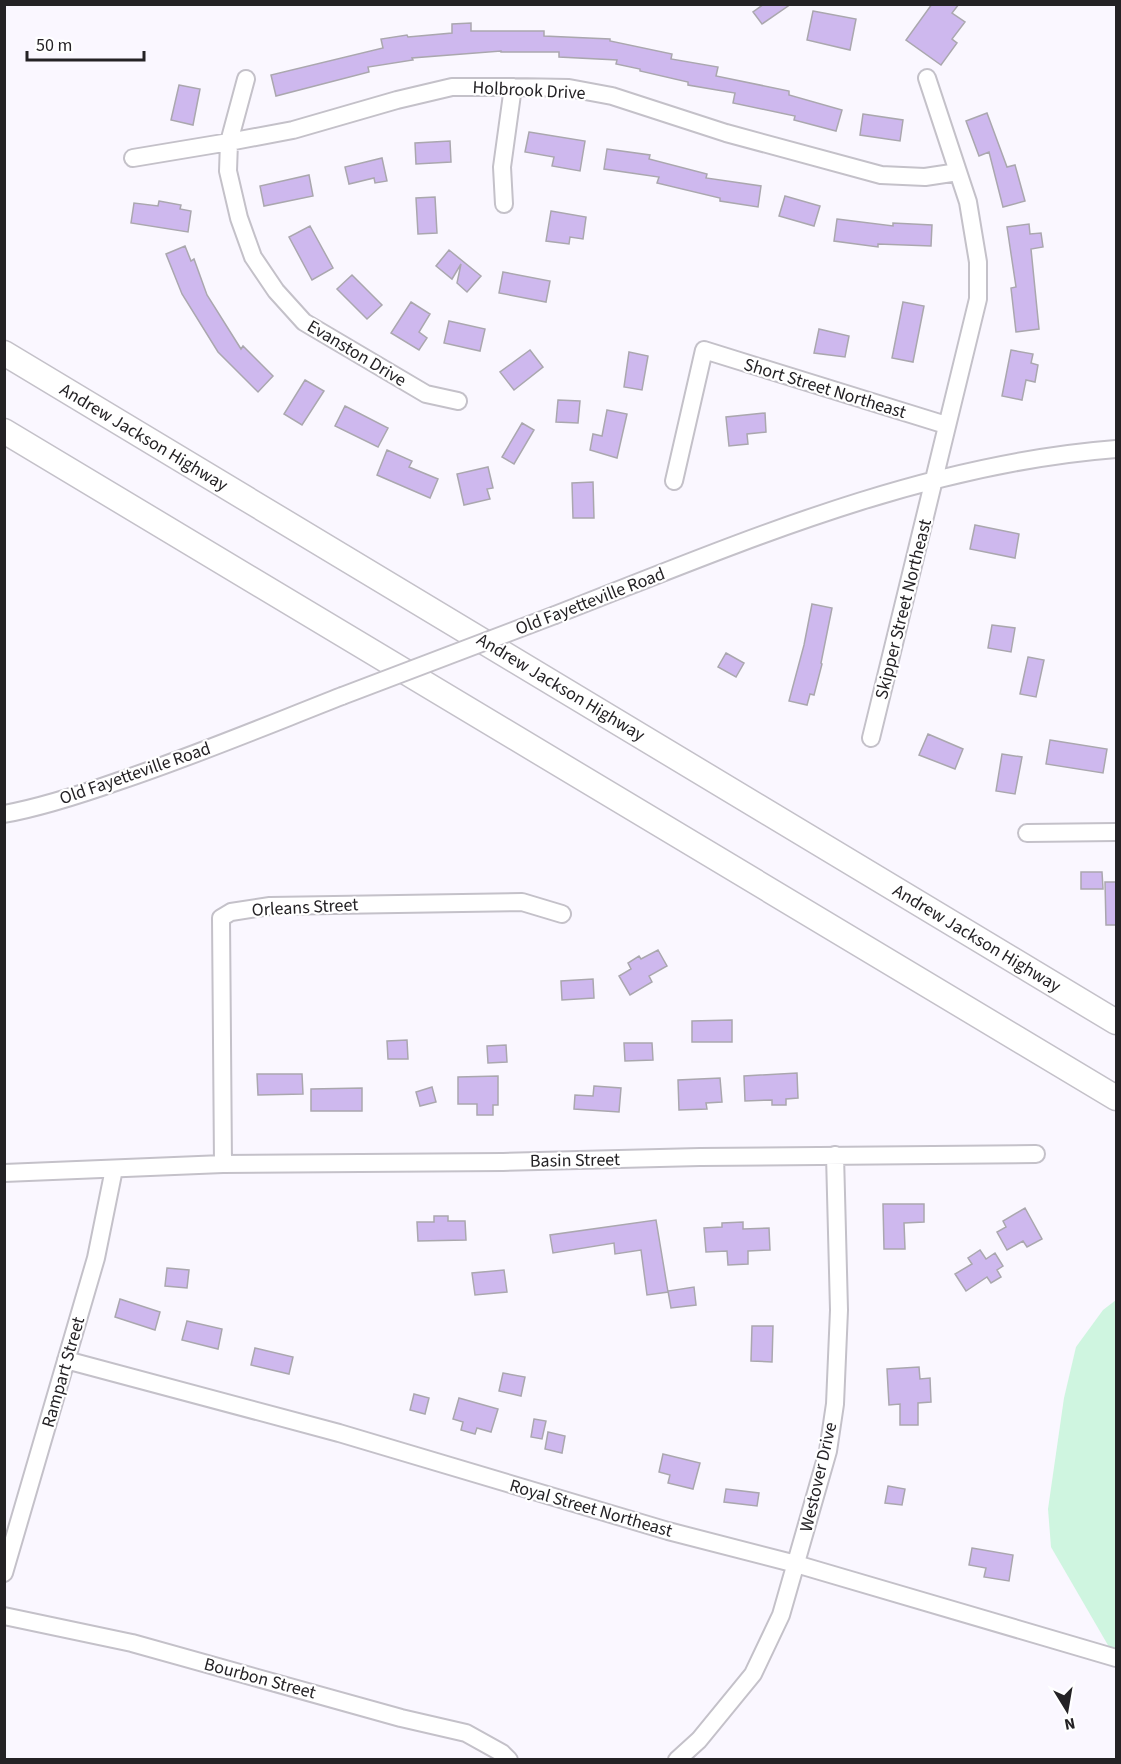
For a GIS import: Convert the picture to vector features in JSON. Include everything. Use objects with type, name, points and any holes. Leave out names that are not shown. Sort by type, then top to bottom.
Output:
[{"type":"highway","name":"Andrew Jackson Highway","points":[[4,353],[1116,1022]]},
{"type":"highway","points":[[4,431],[1116,1098]]},
{"type":"street","name":"Skipper Street Northeast","points":[[871,738],[978,299],[978,262],[969,202],[927,78]]},
{"type":"street","name":"Evanston Drive","points":[[246,79],[229,142],[228,171],[239,218],[253,257],[276,291],[303,322],[426,394],[458,402]]},
{"type":"street","name":"Holbrook Drive","points":[[133,158],[293,130],[452,87],[513,87],[569,88],[612,96],[726,133],[881,175],[925,177],[958,172]]},
{"type":"street","points":[[504,204],[502,167],[513,87]]},
{"type":"street","name":"Short Street Northeast","points":[[674,481],[704,350],[946,425]]},
{"type":"street","name":"Old Fayetteville Road","points":[[4,814],[94,790],[162,767],[776,529],[869,498],[1009,462],[1116,448]]},
{"type":"street","points":[[1027,833],[1116,832]]},
{"type":"street","name":"Orleans Street","points":[[223,1164],[221,918],[231,912],[270,906],[522,902],[562,914]]},
{"type":"street","name":"Basin Street","points":[[4,1173],[223,1164],[1036,1154]]},
{"type":"street","name":"Westover Drive","points":[[677,1760],[699,1740],[753,1674],[781,1615],[828,1451],[835,1404],[839,1310],[835,1155]]},
{"type":"street","name":"Rampart Street","points":[[4,1573],[96,1258],[114,1169]]},
{"type":"street","name":"Royal Street Northeast","points":[[66,1360],[339,1433],[668,1531],[796,1563],[1116,1658]]},
{"type":"street","name":"Bourbon Street","points":[[4,1616],[132,1643],[401,1718],[466,1733],[502,1753],[509,1760]]},
{"type":"green space","points":[[1116,1300],[1116,1659],[1051,1547],[1048,1509],[1064,1398],[1076,1347],[1103,1310]]},
{"type":"building","points":[[764,4],[791,4],[762,24],[753,12]]},
{"type":"building","points":[[932,4],[959,4],[952,13],[965,22],[952,39],[957,43],[941,65],[906,40]]},
{"type":"building","points":[[813,11],[856,19],[850,50],[807,40]]},
{"type":"building","points":[[471,23],[471,31],[544,31],[544,36],[610,39],[610,41],[672,54],[671,59],[718,67],[716,76],[789,91],[789,95],[842,110],[836,131],[794,120],[795,116],[733,103],[735,93],[688,85],[688,82],[616,64],[617,60],[559,57],[559,52],[501,51],[412,58],[413,60],[368,67],[369,72],[276,96],[271,75],[383,48],[381,39],[452,33],[452,24]]},
{"type":"building","points":[[179,85],[200,89],[193,125],[171,120]]},
{"type":"building","points":[[987,113],[1007,167],[1015,165],[1025,201],[1003,207],[989,152],[979,156],[966,121]]},
{"type":"building","points":[[863,114],[903,120],[900,141],[860,135]]},
{"type":"building","points":[[529,132],[585,141],[580,171],[552,166],[554,157],[525,152]]},
{"type":"building","points":[[450,141],[451,162],[416,164],[415,143]]},
{"type":"building","points":[[607,149],[650,155],[649,159],[707,174],[706,178],[761,186],[758,207],[720,201],[720,198],[657,183],[659,177],[604,169]]},
{"type":"building","points":[[382,158],[387,181],[375,183],[374,178],[349,184],[345,167]]},
{"type":"building","points":[[309,175],[313,196],[264,206],[260,186]]},
{"type":"building","points":[[785,196],[820,206],[814,226],[779,216]]},
{"type":"building","points":[[435,197],[437,233],[418,234],[416,198]]},
{"type":"building","points":[[159,201],[181,205],[180,209],[191,211],[188,232],[131,223],[134,203],[158,206]]},
{"type":"building","points":[[551,211],[586,217],[583,239],[570,237],[569,244],[546,241]]},
{"type":"building","points":[[837,219],[893,226],[893,223],[932,225],[931,246],[878,244],[878,247],[834,241]]},
{"type":"building","points":[[1029,224],[1030,234],[1041,233],[1043,247],[1031,249],[1039,329],[1016,332],[1011,288],[1016,287],[1007,227]]},
{"type":"building","points":[[310,226],[333,268],[312,280],[289,237]]},
{"type":"building","points":[[185,246],[191,261],[194,259],[207,295],[241,349],[243,346],[273,376],[258,392],[218,352],[182,294],[166,254]]},
{"type":"building","points":[[449,250],[481,276],[467,292],[457,283],[461,264],[452,279],[436,266]]},
{"type":"building","points":[[503,272],[550,281],[546,302],[499,293]]},
{"type":"building","points":[[352,275],[382,305],[367,319],[337,289]]},
{"type":"building","points":[[411,302],[430,314],[419,332],[427,338],[419,350],[391,333]]},
{"type":"building","points":[[903,302],[924,306],[913,362],[892,358]]},
{"type":"building","points":[[449,321],[485,329],[480,351],[444,343]]},
{"type":"building","points":[[819,329],[849,336],[845,357],[814,353]]},
{"type":"building","points":[[530,350],[543,367],[514,390],[500,372]]},
{"type":"building","points":[[1011,350],[1033,354],[1031,363],[1038,365],[1035,382],[1026,380],[1022,400],[1002,396]]},
{"type":"building","points":[[629,352],[648,356],[642,390],[624,387]]},
{"type":"building","points":[[305,380],[324,391],[302,425],[284,414]]},
{"type":"building","points":[[558,400],[580,401],[578,423],[556,422]]},
{"type":"building","points":[[345,406],[388,428],[378,447],[335,426]]},
{"type":"building","points":[[607,410],[627,414],[617,458],[590,450],[593,434],[602,436]]},
{"type":"building","points":[[765,413],[766,432],[747,434],[748,444],[729,446],[726,417]]},
{"type":"building","points":[[522,423],[534,430],[514,464],[502,457]]},
{"type":"building","points":[[387,450],[412,461],[409,467],[438,479],[430,498],[377,475]]},
{"type":"building","points":[[488,467],[493,488],[487,489],[490,499],[464,505],[457,474]]},
{"type":"building","points":[[593,482],[594,518],[573,518],[572,483]]},
{"type":"building","points":[[975,525],[1019,534],[1015,558],[970,549]]},
{"type":"building","points":[[812,604],[832,608],[822,664],[814,695],[810,694],[807,705],[789,701]]},
{"type":"building","points":[[992,625],[1015,628],[1011,652],[988,648]]},
{"type":"building","points":[[726,653],[744,663],[736,677],[718,667]]},
{"type":"building","points":[[1028,657],[1044,660],[1036,697],[1020,694]]},
{"type":"building","points":[[928,734],[963,749],[955,769],[919,755]]},
{"type":"building","points":[[1050,740],[1107,749],[1103,773],[1046,764]]},
{"type":"building","points":[[1002,754],[1022,757],[1015,794],[996,791]]},
{"type":"building","points":[[1081,872],[1102,872],[1103,889],[1081,889]]},
{"type":"building","points":[[1105,882],[1116,882],[1116,925],[1106,925]]},
{"type":"building","points":[[658,950],[667,966],[649,976],[652,982],[630,995],[619,976],[631,969],[628,963],[639,956],[641,959]]},
{"type":"building","points":[[593,979],[594,998],[562,1000],[561,981]]},
{"type":"building","points":[[732,1020],[732,1042],[692,1042],[692,1021]]},
{"type":"building","points":[[407,1040],[408,1059],[388,1059],[387,1041]]},
{"type":"building","points":[[624,1043],[652,1043],[653,1060],[625,1061]]},
{"type":"building","points":[[506,1045],[507,1062],[488,1063],[487,1046]]},
{"type":"building","points":[[797,1073],[798,1098],[786,1099],[786,1105],[772,1105],[772,1100],[745,1101],[744,1076]]},
{"type":"building","points":[[257,1074],[302,1074],[303,1094],[258,1095]]},
{"type":"building","points":[[498,1076],[498,1105],[493,1105],[493,1115],[477,1115],[477,1104],[458,1104],[458,1077]]},
{"type":"building","points":[[720,1078],[722,1102],[706,1103],[707,1109],[679,1110],[678,1080]]},
{"type":"building","points":[[594,1086],[621,1088],[619,1112],[574,1109],[575,1095],[593,1096]]},
{"type":"building","points":[[432,1087],[436,1102],[420,1106],[416,1092]]},
{"type":"building","points":[[362,1088],[362,1111],[311,1111],[311,1089]]},
{"type":"building","points":[[883,1204],[924,1204],[924,1222],[904,1223],[905,1249],[884,1249]]},
{"type":"building","points":[[1025,1208],[1042,1239],[1027,1247],[1023,1241],[1007,1250],[997,1232],[1006,1227],[1003,1221]]},
{"type":"building","points":[[434,1216],[448,1216],[448,1221],[465,1221],[466,1240],[418,1241],[417,1222],[434,1222]]},
{"type":"building","points":[[656,1220],[668,1292],[647,1295],[641,1250],[615,1254],[614,1243],[553,1253],[550,1235]]},
{"type":"building","points":[[743,1222],[743,1229],[769,1228],[770,1250],[748,1251],[748,1264],[728,1265],[727,1251],[706,1252],[704,1228],[722,1227],[722,1223]]},
{"type":"building","points":[[980,1250],[986,1259],[995,1253],[1003,1266],[997,1270],[1001,1277],[991,1283],[987,1277],[966,1291],[955,1274],[972,1264],[968,1258]]},
{"type":"building","points":[[167,1268],[189,1270],[187,1288],[165,1286]]},
{"type":"building","points":[[504,1270],[507,1292],[475,1295],[472,1273]]},
{"type":"building","points":[[694,1287],[696,1305],[671,1308],[668,1291]]},
{"type":"building","points":[[120,1299],[160,1312],[155,1330],[115,1317]]},
{"type":"building","points":[[187,1321],[222,1329],[218,1349],[182,1340]]},
{"type":"building","points":[[752,1326],[773,1326],[772,1362],[751,1361]]},
{"type":"building","points":[[255,1348],[293,1357],[289,1374],[251,1365]]},
{"type":"building","points":[[919,1367],[920,1379],[930,1378],[931,1402],[918,1403],[918,1425],[900,1425],[900,1404],[889,1405],[887,1369]]},
{"type":"building","points":[[503,1373],[525,1377],[521,1396],[499,1391]]},
{"type":"building","points":[[414,1394],[429,1398],[425,1414],[410,1410]]},
{"type":"building","points":[[459,1398],[498,1409],[491,1432],[477,1428],[475,1434],[461,1430],[463,1422],[453,1419]]},
{"type":"building","points":[[534,1419],[546,1421],[542,1439],[531,1437]]},
{"type":"building","points":[[548,1432],[565,1436],[562,1453],[545,1449]]},
{"type":"building","points":[[663,1454],[700,1463],[693,1489],[668,1483],[670,1475],[659,1472]]},
{"type":"building","points":[[888,1486],[905,1489],[902,1505],[885,1503]]},
{"type":"building","points":[[726,1489],[759,1493],[757,1506],[724,1502]]},
{"type":"building","points":[[972,1548],[1013,1555],[1009,1581],[984,1577],[986,1568],[969,1565]]}]
